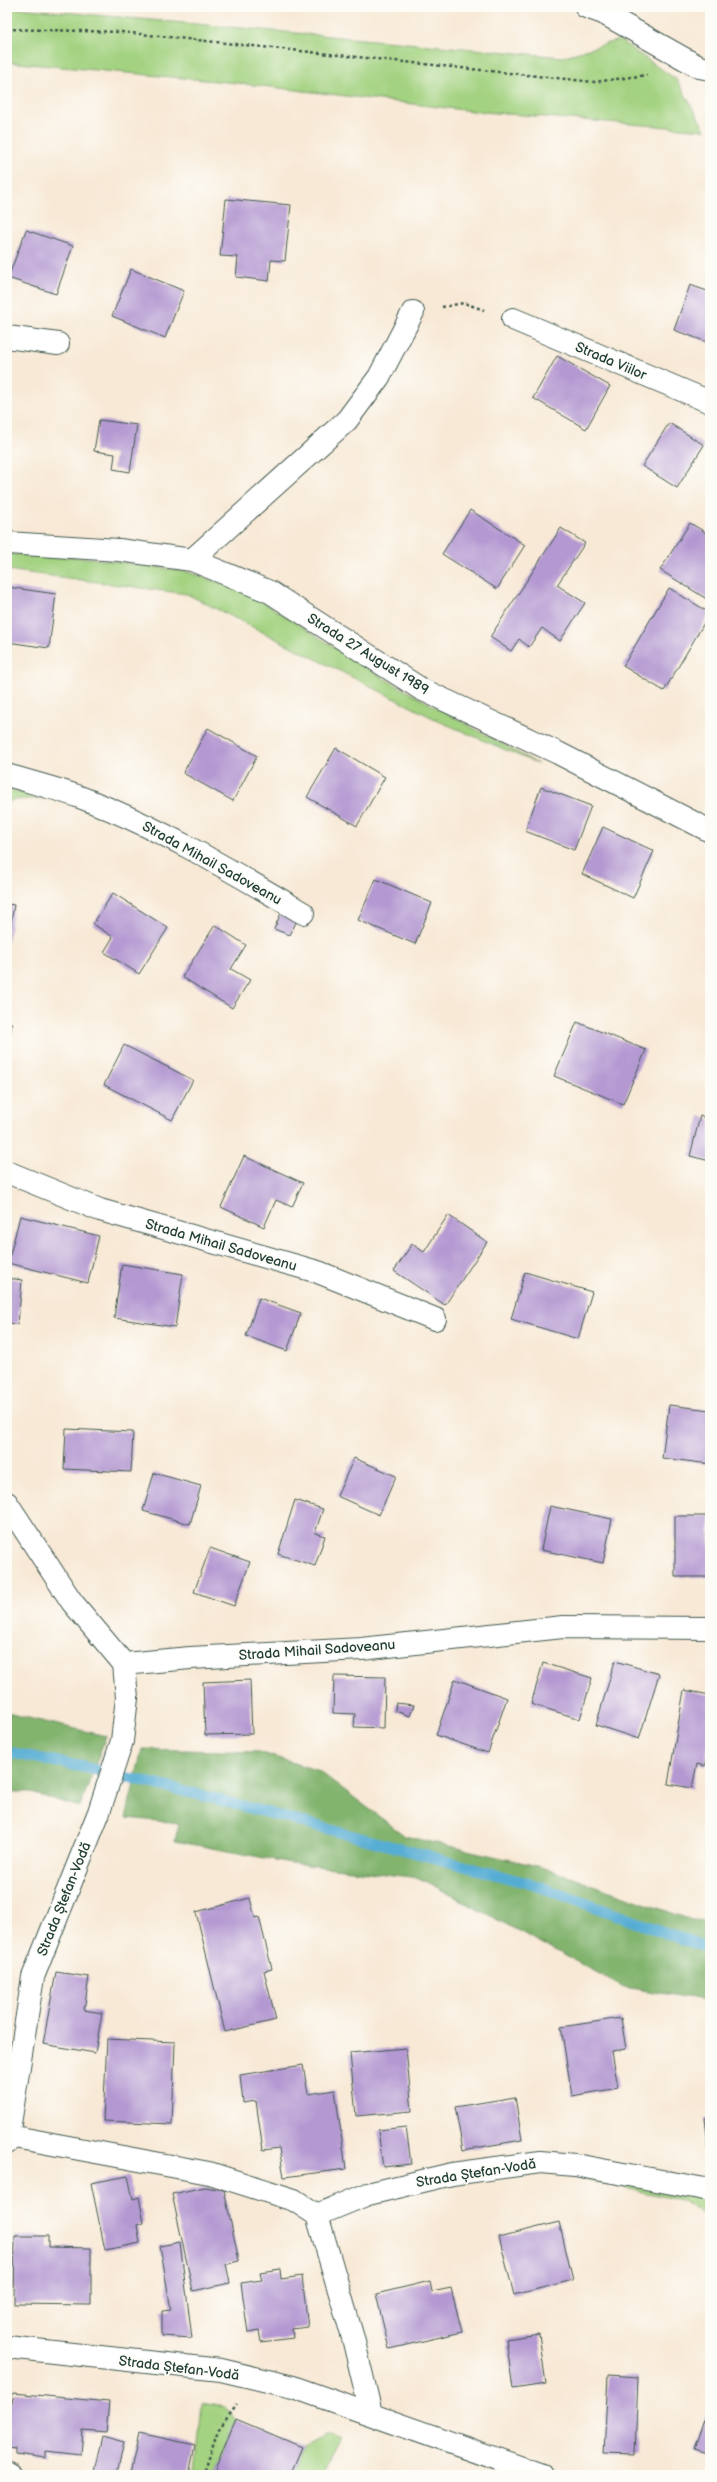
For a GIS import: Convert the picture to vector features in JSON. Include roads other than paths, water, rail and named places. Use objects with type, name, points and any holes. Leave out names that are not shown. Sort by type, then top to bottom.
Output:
[{"type":"street","points":[[586,7],[603,13],[704,68]]},
{"type":"street","points":[[192,560],[346,420],[379,377],[413,312]]},
{"type":"street","name":"Strada Viilor","points":[[513,319],[710,402]]},
{"type":"street","points":[[7,337],[58,344]]},
{"type":"street","name":"Strada 27 August 1989","points":[[7,543],[119,550],[192,560],[270,592],[421,689],[558,753],[710,831]]},
{"type":"street","name":"Strada Mihail Sadoveanu","points":[[7,776],[76,796],[152,828],[204,854],[304,913]]},
{"type":"street","name":"Strada Mihail Sadoveanu","points":[[7,1172],[100,1210],[318,1272],[435,1319]]},
{"type":"street","points":[[7,1503],[72,1602],[124,1664]]},
{"type":"street","name":"Strada Mihail Sadoveanu","points":[[124,1664],[190,1658],[361,1649],[563,1627],[710,1628]]},
{"type":"street","name":"Strada Ștefan-Vodă","points":[[124,1664],[127,1698],[122,1741],[99,1812],[33,1978],[8,2139],[209,2173],[294,2200],[317,2215],[368,2194],[452,2174],[540,2162],[574,2165],[710,2190]]},
{"type":"street","points":[[317,2215],[353,2338],[371,2413]]},
{"type":"street","name":"Strada Ștefan-Vodă","points":[[7,2347],[221,2370],[293,2387],[371,2413],[542,2475]]},
{"type":"street","points":[[7,2473],[12,2475]]},
{"type":"waterway","points":[[7,1752],[83,1767],[213,1798],[538,1886],[710,1949]]}]
